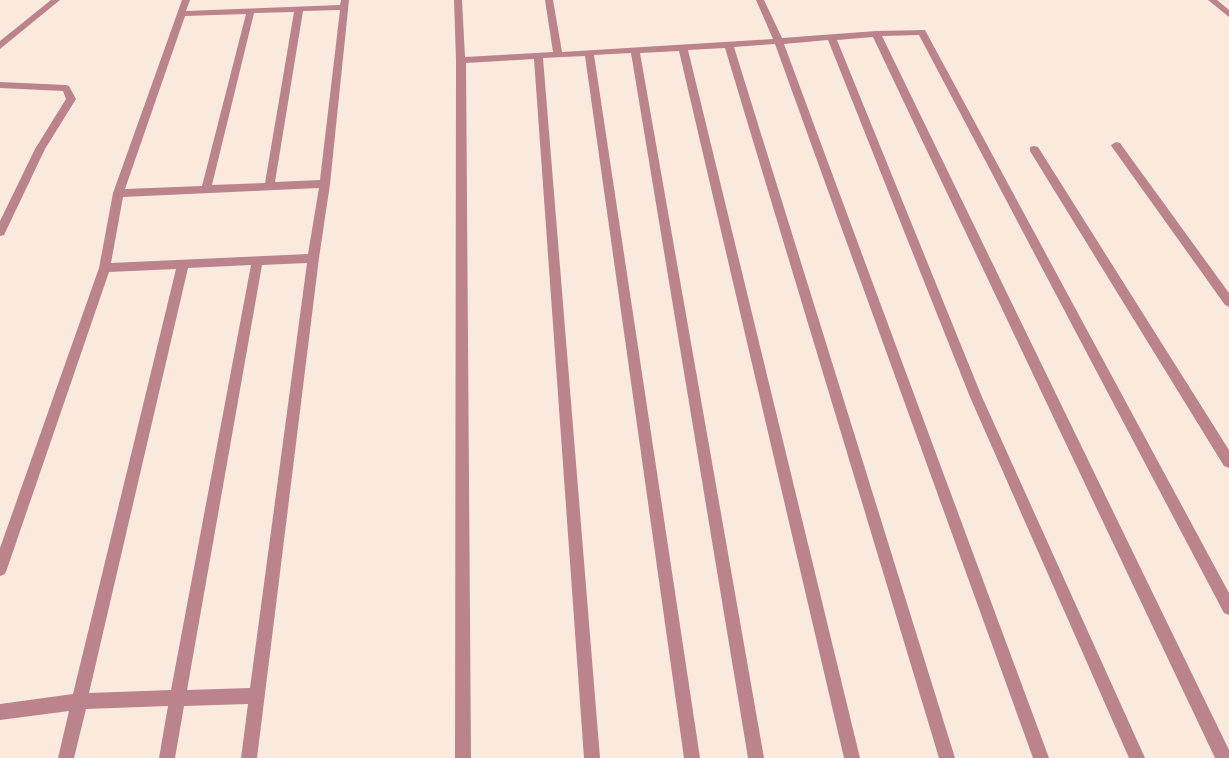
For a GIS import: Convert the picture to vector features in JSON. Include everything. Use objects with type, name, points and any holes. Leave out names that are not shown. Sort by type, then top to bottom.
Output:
[{"type":"street","points":[[0,46],[56,0]]},
{"type":"street","points":[[0,569],[105,268],[118,193],[186,0]]},
{"type":"street","points":[[458,0],[461,60],[463,758]]},
{"type":"street","points":[[549,0],[558,55]]},
{"type":"street","points":[[760,0],[779,42],[1041,758]]},
{"type":"street","points":[[1212,0],[1229,14]]},
{"type":"street","points":[[180,14],[299,8],[344,3],[325,184],[313,258],[249,758]]},
{"type":"street","points":[[269,187],[299,8]]},
{"type":"street","points":[[206,190],[251,10]]},
{"type":"street","points":[[461,60],[922,32],[1229,608]]},
{"type":"street","points":[[876,34],[1224,758]]},
{"type":"street","points":[[832,38],[976,397],[1136,758]]},
{"type":"street","points":[[729,45],[948,758]]},
{"type":"street","points":[[683,47],[852,758]]},
{"type":"street","points":[[635,50],[756,758]]},
{"type":"street","points":[[589,53],[692,758]]},
{"type":"street","points":[[538,56],[592,758]]},
{"type":"street","points":[[0,85],[66,88],[71,99],[40,149],[0,232]]},
{"type":"street","points":[[1116,145],[1229,302]]},
{"type":"street","points":[[1034,149],[1229,462]]},
{"type":"street","points":[[118,193],[325,184]]},
{"type":"street","points":[[105,268],[313,258]]},
{"type":"street","points":[[167,758],[256,261]]},
{"type":"street","points":[[66,758],[183,265]]},
{"type":"street","points":[[0,712],[81,701],[257,696]]}]
